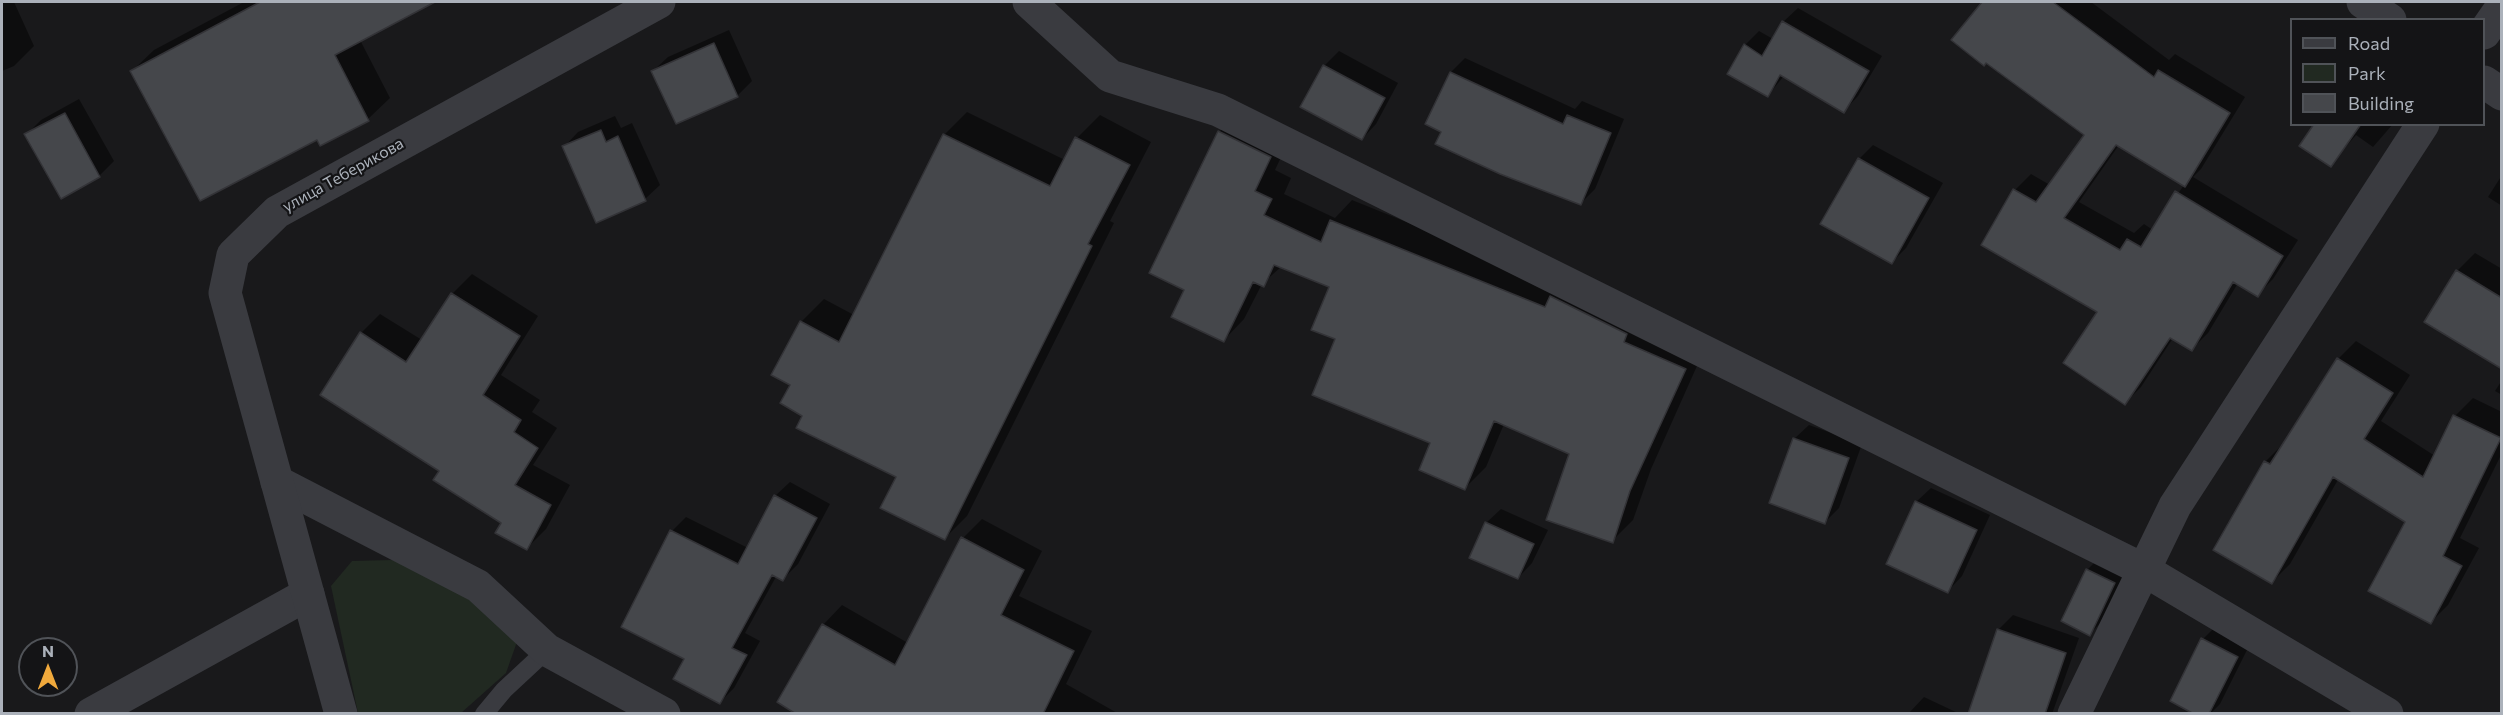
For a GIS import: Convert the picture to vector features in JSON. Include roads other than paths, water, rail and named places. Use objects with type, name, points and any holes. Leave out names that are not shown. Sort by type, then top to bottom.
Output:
[{"type":"street","name":"улица Теберикова","points":[[341,714],[225,293],[233,255],[277,212],[659,2]]},
{"type":"street","points":[[1029,2],[1110,76],[1218,110],[2144,570],[2387,714]]},
{"type":"street","points":[[2363,2],[2387,18]]},
{"type":"street","points":[[2485,32],[2502,7]]},
{"type":"street","points":[[2485,83],[2502,94]]},
{"type":"street","points":[[2074,714],[2175,506],[2422,126]]},
{"type":"street","points":[[277,482],[478,586],[547,650],[663,714]]},
{"type":"street","points":[[91,714],[308,594]]},
{"type":"lane","points":[[484,714],[504,690],[547,650]]}]
